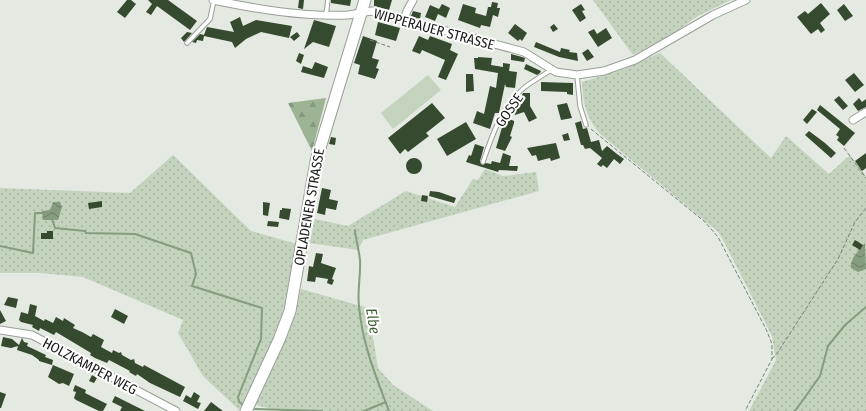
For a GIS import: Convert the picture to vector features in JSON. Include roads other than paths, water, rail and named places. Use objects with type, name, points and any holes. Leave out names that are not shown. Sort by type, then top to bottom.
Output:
[{"type":"main road","name":"OPLADENER STRASSE","points":[[246,411],[276,347],[290,311],[316,161],[363,12],[365,0]]},
{"type":"street","name":"WIPPERAUER STRASSE","points":[[213,0],[263,10],[326,15],[372,11],[524,52],[551,70],[558,73],[577,75],[604,71],[635,60],[713,14],[746,0]]},
{"type":"street","points":[[404,20],[407,10],[413,0]]},
{"type":"street","points":[[853,120],[866,112]]},
{"type":"street","name":"HOLZKAMPER WEG","points":[[0,330],[32,335],[176,411]]},
{"type":"lane","points":[[187,43],[210,19],[213,0]]},
{"type":"lane","points":[[326,15],[328,0]]},
{"type":"lane","name":"GOSSE","points":[[483,162],[491,139],[507,107],[525,88],[551,70]]},
{"type":"lane","points":[[577,75],[580,106],[586,125]]},
{"type":"water","points":[[53,202],[60,202],[62,207],[58,220],[43,220],[42,211],[50,210]]},
{"type":"water","points":[[865,243],[866,269],[858,272],[851,268],[851,264],[855,254]]},
{"type":"waterway","points":[[0,246],[33,253],[35,213],[44,213]]},
{"type":"waterway","points":[[52,219],[55,228],[85,231],[86,233],[135,234],[191,253],[196,274],[192,286],[262,308],[261,339],[238,397],[239,402],[243,405]]},
{"type":"waterway","name":"Elbe","points":[[355,230],[360,260],[359,300],[363,333],[370,360],[389,411]]},
{"type":"waterway","points":[[795,411],[820,376],[828,346],[845,325],[866,307]]},
{"type":"waterway","points":[[364,411],[386,402]]},
{"type":"waterway","points":[[255,409],[322,411]]}]
